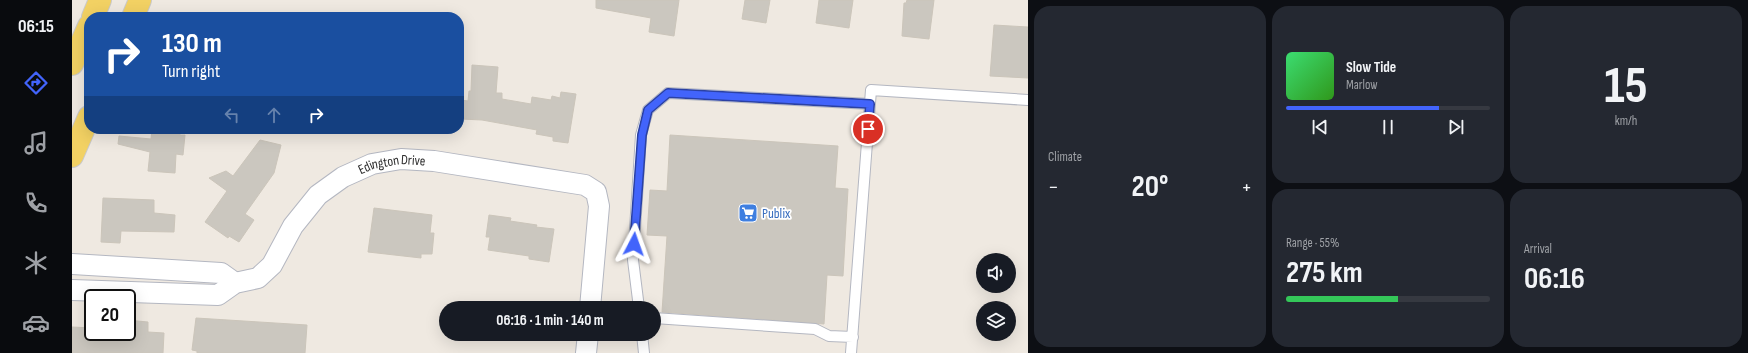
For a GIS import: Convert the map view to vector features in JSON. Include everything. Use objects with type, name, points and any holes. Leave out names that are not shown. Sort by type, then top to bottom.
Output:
[{"type":"main road","points":[[95,12],[100,0]]},
{"type":"main road","points":[[135,12],[140,0]]},
{"type":"main road","points":[[72,64],[84,37]]},
{"type":"main road","points":[[72,156],[84,128]]},
{"type":"street","name":"Edington Drive","points":[[72,290],[218,295],[235,283],[258,278],[272,265],[294,226],[318,195],[343,177],[372,164],[401,159],[434,162],[585,185],[596,192],[599,206],[591,301]]},
{"type":"street","points":[[72,264],[221,273],[235,283]]},
{"type":"street","points":[[586,353],[587,341]]},
{"type":"lane","points":[[851,353],[871,90],[1028,100]]},
{"type":"lane","points":[[638,301],[633,260],[642,135],[648,110],[668,93],[870,104]]},
{"type":"lane","points":[[661,318],[815,329],[829,336],[852,337]]},
{"type":"lane","points":[[643,341],[644,353]]},
{"type":"building","points":[[596,0],[679,0],[674,36],[649,32],[651,18],[596,8]]},
{"type":"building","points":[[745,0],[770,0],[766,23],[742,19]]},
{"type":"building","points":[[819,0],[853,0],[849,28],[816,23]]},
{"type":"building","points":[[907,0],[934,0],[929,39],[902,36],[904,3],[906,3]]},
{"type":"building","points":[[994,25],[1028,27],[1028,78],[990,76]]},
{"type":"building","points":[[472,65],[498,67],[496,93],[502,93],[502,99],[531,104],[532,97],[551,100],[552,96],[560,98],[561,92],[576,94],[568,143],[553,141],[553,137],[536,134],[537,130],[482,120],[464,119],[464,100],[468,101],[469,91],[471,91]]},
{"type":"building","points":[[152,134],[185,135],[183,155],[176,154],[175,173],[148,171],[150,152],[118,144],[119,136],[151,139]]},
{"type":"building","name":"Publix","points":[[670,135],[838,146],[835,188],[848,189],[843,276],[827,275],[824,324],[662,312],[667,236],[647,235],[650,190],[667,191]]},
{"type":"building","points":[[260,140],[281,145],[274,173],[245,214],[254,220],[239,242],[229,236],[228,238],[205,222],[227,191],[209,178],[226,171],[233,176]]},
{"type":"building","points":[[103,198],[154,200],[154,213],[175,215],[174,232],[121,231],[120,243],[101,242]]},
{"type":"building","points":[[374,208],[432,215],[430,233],[434,233],[432,254],[421,254],[421,258],[368,252]]},
{"type":"building","points":[[489,215],[511,218],[510,221],[537,225],[536,227],[554,229],[549,262],[529,259],[529,256],[488,250],[490,237],[486,237]]},
{"type":"building","points":[[196,318],[307,325],[305,353],[197,353],[197,351],[192,350]]},
{"type":"building","points":[[136,321],[148,322],[148,332],[164,333],[163,353],[72,353],[72,327],[84,328],[84,341],[136,341]]},
{"type":"place","name":"Publix","points":[[748,213]]},
{"type":"route","points":[[634,244],[642,135],[648,110],[668,93],[870,104],[868,129]]}]
